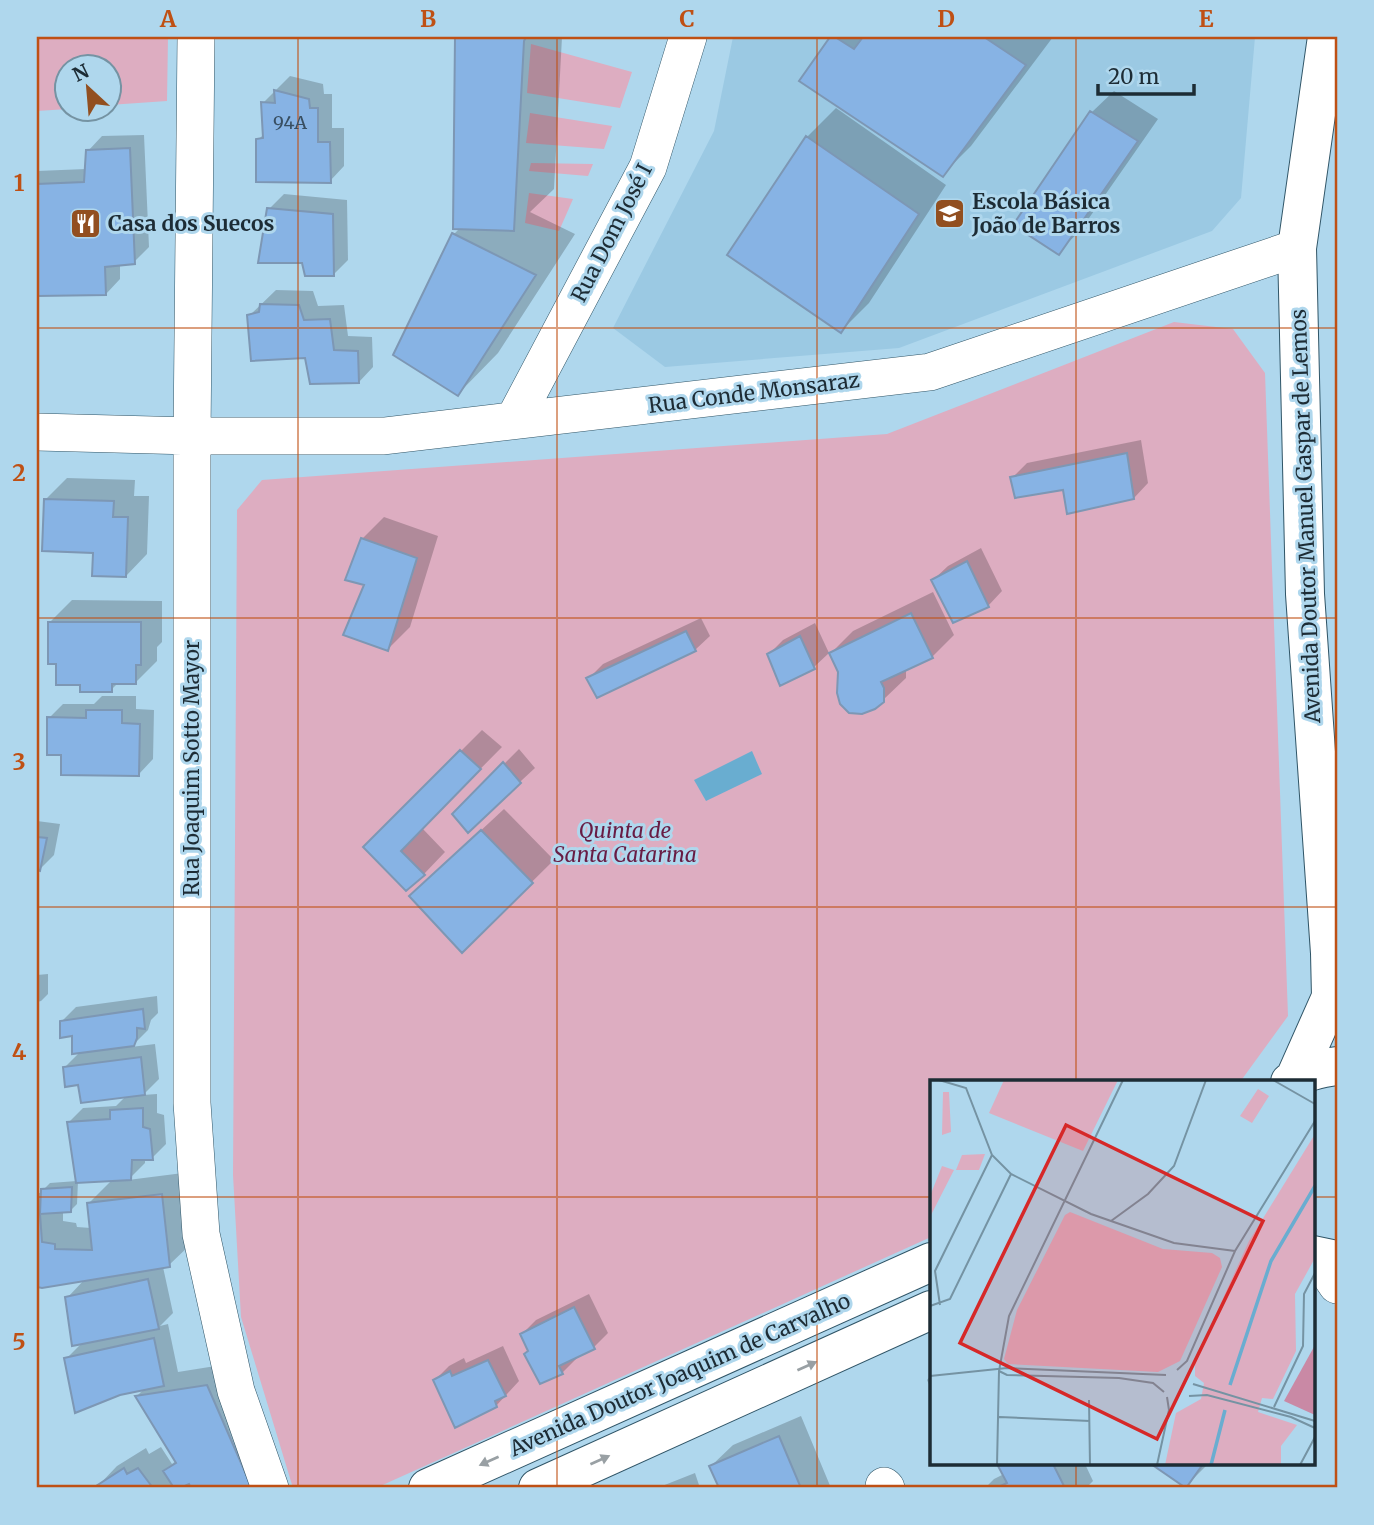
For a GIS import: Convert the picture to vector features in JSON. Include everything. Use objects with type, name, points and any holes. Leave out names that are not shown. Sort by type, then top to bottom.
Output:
[{"type":"street","name":"Rua Joaquim Sotto Mayor","points":[[196,37],[192,436],[192,1102],[201,1234],[236,1391],[270,1488]]},
{"type":"street","name":"Rua Dom José I","points":[[514,420],[649,167],[688,37]]},
{"type":"street","name":"Avenida Doutor Manuel Gaspar de Lemos","points":[[1327,37],[1297,248],[1305,594],[1334,1003]]},
{"type":"street","name":"Rua Conde Monsaraz","points":[[37,432],[192,436],[384,436],[930,372],[1297,248]]},
{"type":"street","points":[[1293,1080],[1334,1003]]},
{"type":"street","points":[[1293,1080],[1319,1068],[1337,1066]]},
{"type":"street","name":"Avenida Doutor Joaquim de Carvalho","points":[[428,1488],[930,1262]]},
{"type":"street","name":"Avenida Doutor Joaquim de Carvalho","points":[[538,1488],[930,1310]]},
{"type":"shaded area","name":"Escola Básica João de Barros","points":[[733,37],[1255,37],[1241,198],[1212,231],[899,348],[665,367],[613,328],[714,131]]},
{"type":"shaded area","points":[[752,751],[762,774],[706,801],[694,780]]},
{"type":"green space","points":[[37,37],[168,37],[167,101],[122,104],[122,52],[52,52],[52,110],[37,111]]},
{"type":"green space","points":[[531,44],[632,72],[620,108],[527,93]]},
{"type":"green space","points":[[530,113],[612,126],[604,149],[526,143]]},
{"type":"green space","points":[[531,163],[593,164],[588,176],[529,171]]},
{"type":"green space","points":[[529,193],[573,199],[559,231],[525,223]]},
{"type":"green space","name":"Quinta de Santa Catarina","points":[[1174,322],[1233,329],[1265,373],[1288,1016],[1241,1080],[930,1080],[930,1237],[376,1488],[293,1488],[241,1317],[233,1175],[237,510],[262,480],[887,434]]},
{"type":"building","points":[[455,37],[526,37],[514,231],[453,229]]},
{"type":"building","points":[[830,37],[835,37],[854,49],[863,37],[984,37],[1026,65],[943,177],[799,81]]},
{"type":"building","points":[[274,90],[309,99],[310,108],[318,108],[318,142],[330,142],[331,183],[256,182],[256,139],[263,138],[261,102],[275,103]]},
{"type":"building","points":[[1090,111],[1138,141],[1059,255],[1013,225]]},
{"type":"building","points":[[806,136],[919,214],[841,333],[727,255]]},
{"type":"building","name":"Casa dos Suecos","points":[[130,148],[135,264],[105,267],[106,295],[37,296],[37,184],[84,182],[86,150]]},
{"type":"building","points":[[267,208],[333,214],[334,276],[305,276],[302,263],[258,263]]},
{"type":"building","points":[[452,233],[536,275],[458,396],[393,355]]},
{"type":"building","points":[[260,304],[299,305],[304,320],[330,319],[334,350],[358,351],[359,383],[310,384],[305,358],[251,361],[247,315],[259,312]]},
{"type":"building","points":[[1127,453],[1134,499],[1067,514],[1063,490],[1015,498],[1010,477]]},
{"type":"building","points":[[44,499],[114,501],[113,517],[128,517],[126,577],[92,576],[93,553],[42,551]]},
{"type":"building","points":[[361,538],[417,558],[388,651],[343,635],[364,585],[345,580]]},
{"type":"building","points":[[967,561],[989,607],[953,623],[931,580]]},
{"type":"building","points":[[911,613],[933,658],[881,682],[884,702],[875,709],[862,714],[849,713],[840,704],[837,693],[838,672],[829,653]]},
{"type":"building","points":[[48,622],[141,622],[141,665],[136,665],[136,684],[112,684],[112,692],[80,692],[80,685],[56,685],[56,664],[48,664]]},
{"type":"building","points":[[686,631],[696,651],[597,698],[586,678]]},
{"type":"building","points":[[800,636],[815,669],[780,686],[767,654]]},
{"type":"building","points":[[86,710],[122,710],[122,723],[140,724],[139,776],[61,775],[61,755],[47,755],[47,717],[86,718]]},
{"type":"building","points":[[460,750],[481,769],[401,851],[425,875],[406,891],[363,847]]},
{"type":"building","points":[[503,762],[521,783],[468,833],[452,814]]},
{"type":"building","points":[[481,830],[533,883],[462,953],[409,896]]},
{"type":"building","points":[[37,837],[47,838],[40,871],[37,870]]},
{"type":"building","points":[[143,1009],[145,1029],[137,1028],[134,1046],[72,1054],[72,1036],[60,1038],[60,1021]]},
{"type":"building","points":[[141,1057],[145,1095],[81,1103],[78,1085],[65,1087],[63,1067]]},
{"type":"building","points":[[143,1108],[143,1127],[150,1129],[153,1160],[132,1160],[131,1180],[76,1183],[67,1122],[110,1119],[110,1110]]},
{"type":"building","points":[[72,1187],[71,1212],[40,1214],[41,1189]]},
{"type":"building","points":[[162,1194],[170,1267],[37,1287],[37,1214],[40,1214],[42,1242],[55,1244],[55,1249],[92,1250],[87,1203]]},
{"type":"building","points":[[148,1279],[159,1329],[72,1346],[65,1297]]},
{"type":"building","points":[[574,1307],[595,1349],[559,1366],[563,1374],[540,1384],[524,1354],[528,1351],[520,1334]]},
{"type":"building","points":[[154,1338],[164,1386],[120,1395],[75,1413],[64,1358]]},
{"type":"building","points":[[488,1360],[506,1396],[495,1401],[497,1407],[455,1428],[433,1380],[450,1371],[452,1376]]},
{"type":"building","points":[[207,1385],[252,1488],[191,1488],[189,1484],[174,1488],[163,1471],[176,1463],[135,1396]]},
{"type":"building","points":[[779,1436],[801,1488],[719,1488],[709,1466]]},
{"type":"building","points":[[998,1466],[1054,1466],[1065,1488],[996,1488],[1007,1483]]},
{"type":"building","points":[[1154,1466],[1202,1466],[1186,1488]]},
{"type":"building","points":[[124,1468],[127,1474],[138,1468],[153,1488],[93,1488]]},
{"type":"place","name":"Escola Básica João de Barros","points":[[949,214]]},
{"type":"place","name":"Casa dos Suecos","points":[[85,224]]}]
